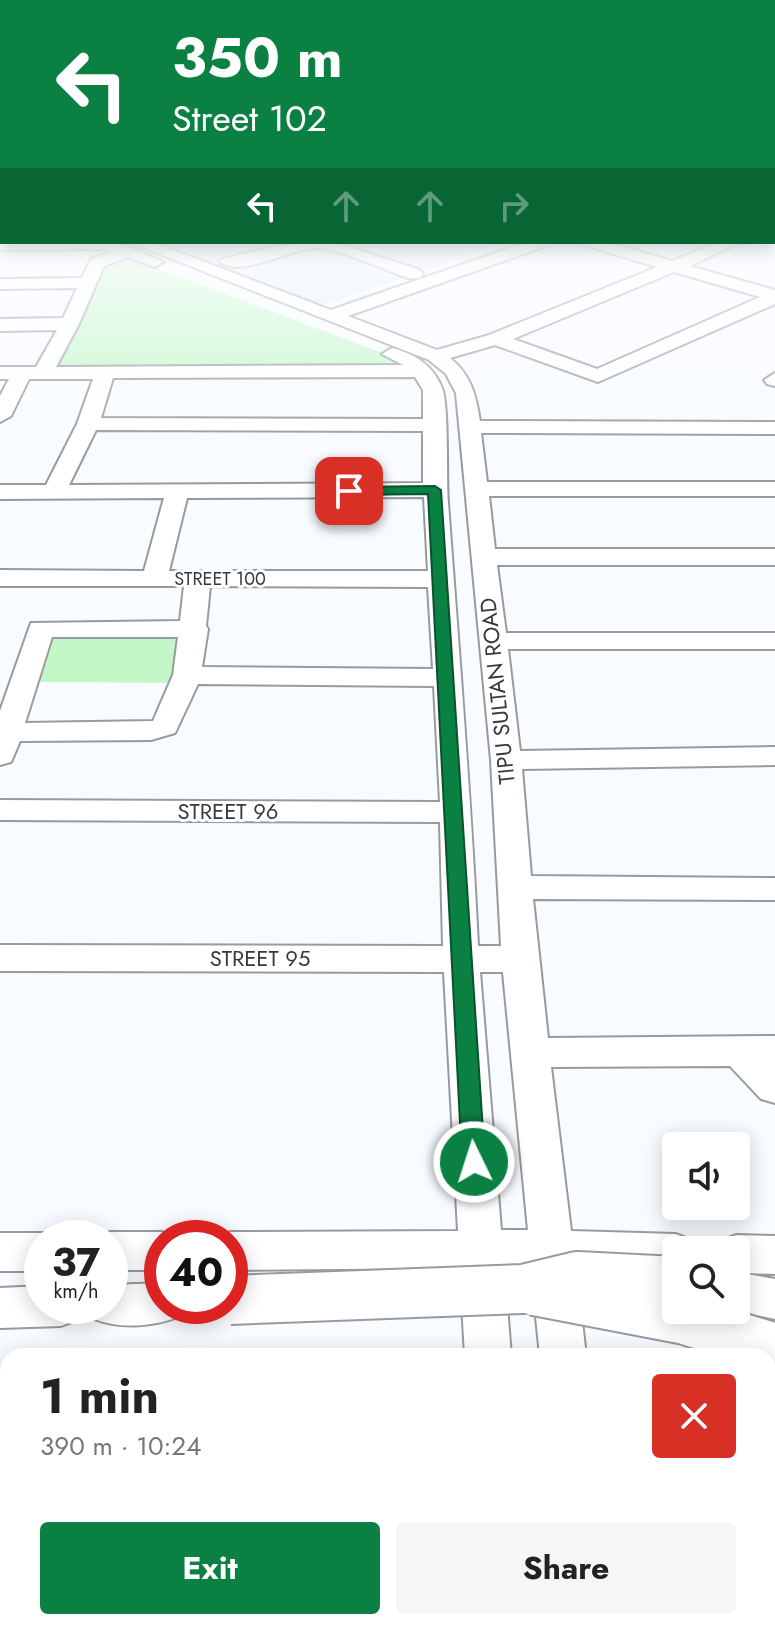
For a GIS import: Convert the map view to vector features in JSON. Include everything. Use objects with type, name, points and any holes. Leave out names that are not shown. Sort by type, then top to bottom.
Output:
[{"type":"street","points":[[0,416],[70,324],[79,301]]},
{"type":"street","name":"TIPU SULTAN ROAD","points":[[279,301],[410,361],[429,363]]},
{"type":"street","name":"TIPU SULTAN ROAD","points":[[295,301],[325,312],[429,363],[454,371],[466,393],[506,760],[520,959],[562,1348]]},
{"type":"street","points":[[325,312],[351,301]]},
{"type":"street","points":[[325,312],[359,301]]},
{"type":"street","points":[[0,373],[429,363],[590,301]]},
{"type":"street","points":[[496,339],[598,376],[764,301]]},
{"type":"street","points":[[0,325],[70,324]]},
{"type":"street","points":[[429,363],[433,390],[445,678],[456,812],[461,958],[487,1348]]},
{"type":"street","points":[[54,491],[88,424],[105,372]]},
{"type":"street","points":[[88,424],[472,441],[775,428]]},
{"type":"street","points":[[475,489],[775,489]]},
{"type":"street","points":[[0,492],[435,490]]},
{"type":"street","points":[[154,579],[177,492]]},
{"type":"street","points":[[482,557],[775,557]]},
{"type":"street","name":"STREET 100","points":[[0,578],[440,579]]},
{"type":"street","points":[[195,629],[41,629],[12,678],[4,744],[151,731],[165,727],[187,675],[195,629],[198,579]]},
{"type":"street","points":[[442,610],[488,611]]},
{"type":"street","points":[[492,646],[775,641]]},
{"type":"street","points":[[492,646],[775,650]]},
{"type":"street","points":[[187,675],[445,678]]},
{"type":"street","points":[[506,760],[775,756]]},
{"type":"street","name":"STREET 96","points":[[0,810],[456,812]]},
{"type":"street","points":[[513,887],[775,889]]},
{"type":"street","name":"STREET 95","points":[[0,958],[520,959]]},
{"type":"street","points":[[530,1053],[757,1051],[775,1088]]},
{"type":"street","points":[[248,1251],[553,1249],[662,1253]]},
{"type":"street","points":[[0,1252],[24,1252]]},
{"type":"street","points":[[750,1254],[775,1255]]},
{"type":"street","points":[[248,1299],[523,1289],[577,1276],[662,1280]]},
{"type":"street","points":[[523,1289],[685,1320],[775,1348]]},
{"type":"street","points":[[750,1295],[775,1299]]},
{"type":"street","points":[[0,1308],[24,1307]]},
{"type":"shaded area","points":[[296,301],[336,301],[315,308]]},
{"type":"green space","points":[[83,301],[244,301],[404,361],[415,369],[50,371]]},
{"type":"green space","points":[[53,629],[202,630],[194,683],[38,682]]},
{"type":"route","points":[[349,491],[435,490],[474,1162]]}]
